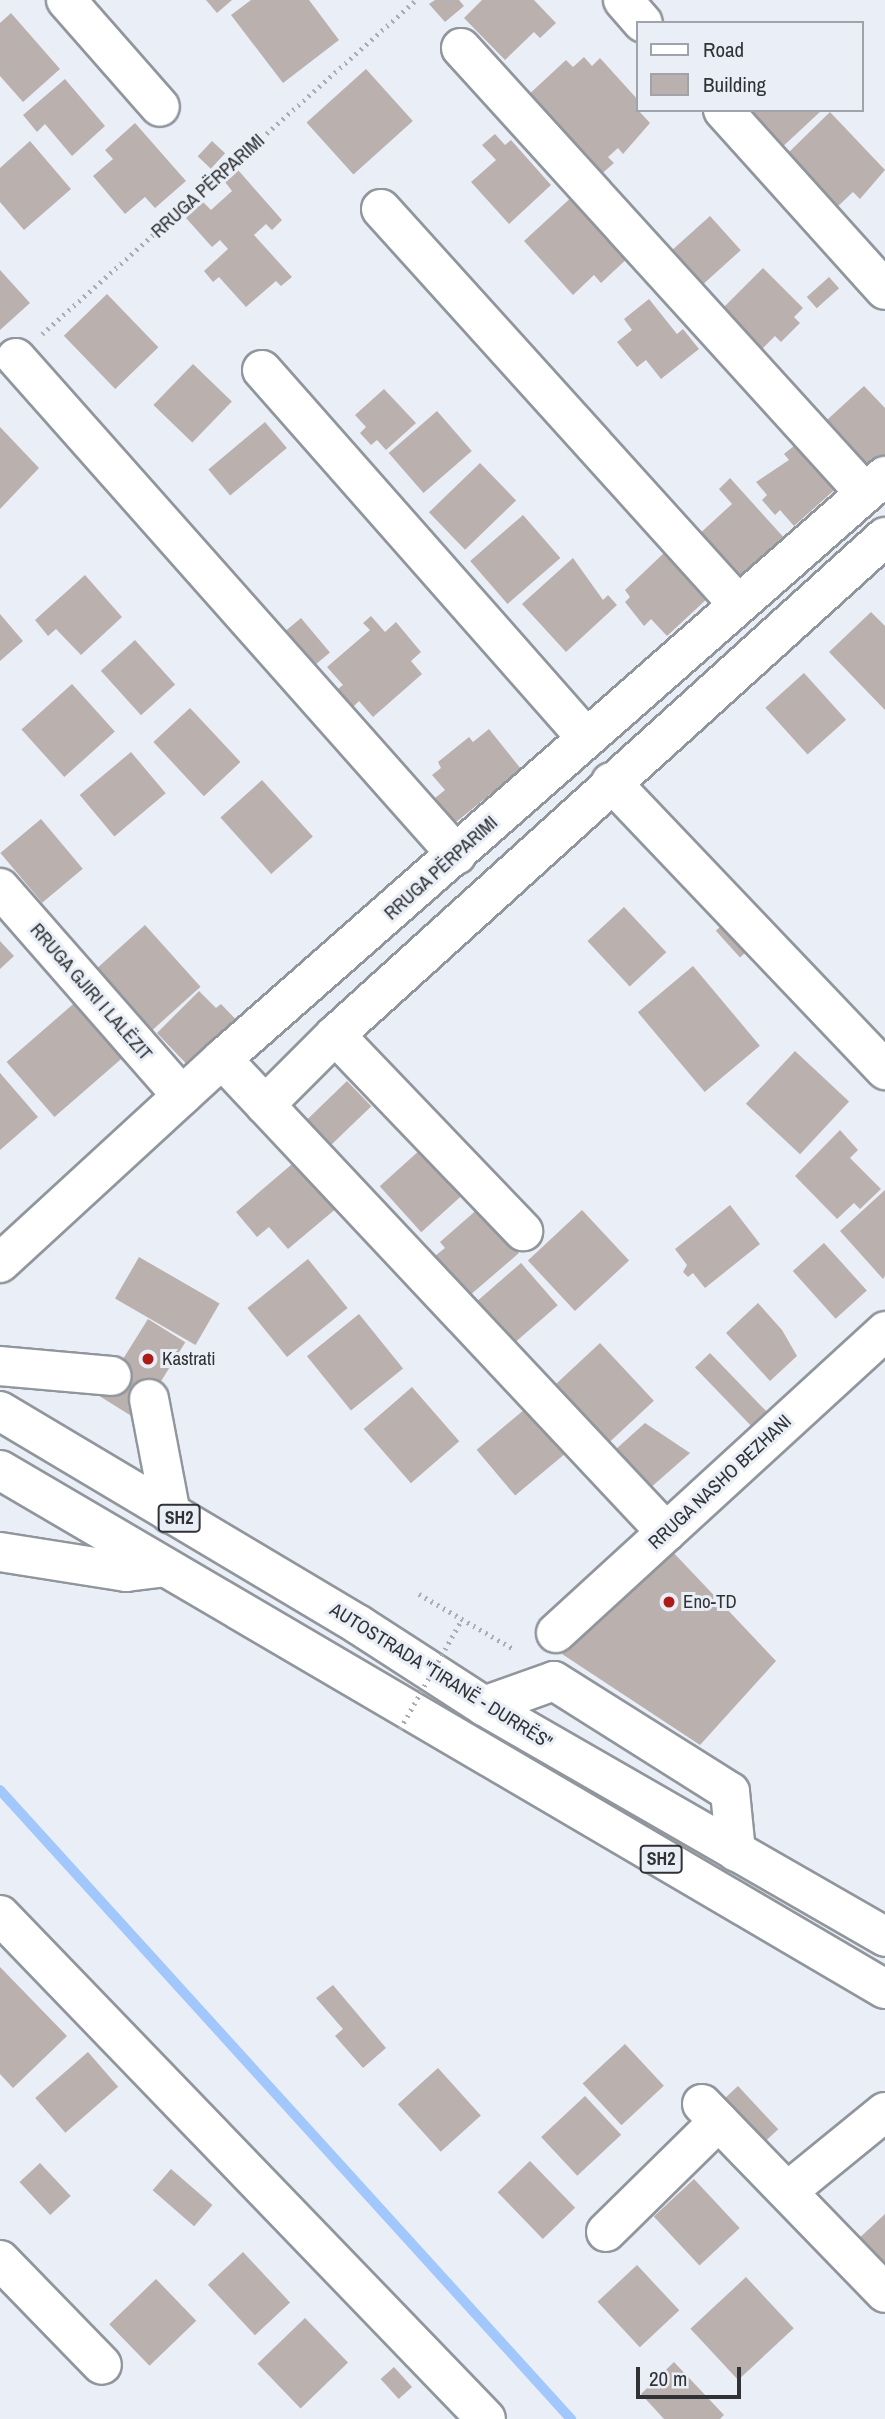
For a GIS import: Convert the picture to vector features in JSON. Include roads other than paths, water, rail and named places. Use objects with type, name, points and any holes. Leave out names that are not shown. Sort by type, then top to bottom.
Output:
[{"type":"main road","points":[[66,0],[160,107]]},
{"type":"main road","points":[[623,0],[641,21]]},
{"type":"main road","points":[[461,48],[875,484]]},
{"type":"main road","points":[[725,112],[885,290]]},
{"type":"main road","points":[[381,209],[737,603]]},
{"type":"main road","points":[[16,358],[457,855]]},
{"type":"main road","points":[[262,370],[586,737]]},
{"type":"main road","name":"RRUGA PËRPARIMI","points":[[0,1264],[222,1059],[457,855],[586,737],[875,484]]},
{"type":"main road","points":[[265,1105],[335,1035],[611,782],[885,537]]},
{"type":"main road","points":[[611,782],[885,1070]]},
{"type":"main road","name":"RRUGA GJIRI I LALËZIT","points":[[0,888],[182,1096]]},
{"type":"main road","points":[[335,1035],[523,1231]]},
{"type":"main road","points":[[222,1059],[666,1532]]},
{"type":"main road","name":"RRUGA NASHO BEZHANI","points":[[555,1633],[885,1331]]},
{"type":"main road","points":[[0,1366],[112,1376]]},
{"type":"main road","points":[[149,1399],[171,1514]]},
{"type":"main road","name":"AUTOSTRADA \"TIRANË - DURRËS\"","points":[[0,1411],[359,1625],[484,1706],[885,1937]]},
{"type":"main road","name":"SH2","points":[[0,1470],[161,1568],[885,1989]]},
{"type":"main road","points":[[0,1552],[126,1572],[161,1568]]},
{"type":"main road","points":[[484,1706],[554,1681],[730,1792],[736,1852]]},
{"type":"main road","points":[[0,1916],[486,2419]]},
{"type":"main road","points":[[606,2232],[711,2112],[885,2293]]},
{"type":"main road","points":[[788,2191],[885,2112]]},
{"type":"main road","points":[[0,2260],[102,2365]]},
{"type":"waterway","points":[[0,1790],[571,2419]]},
{"type":"place","name":"Kastrati","points":[[148,1359]]},
{"type":"place","name":"Eno-TD","points":[[669,1602]]}]
